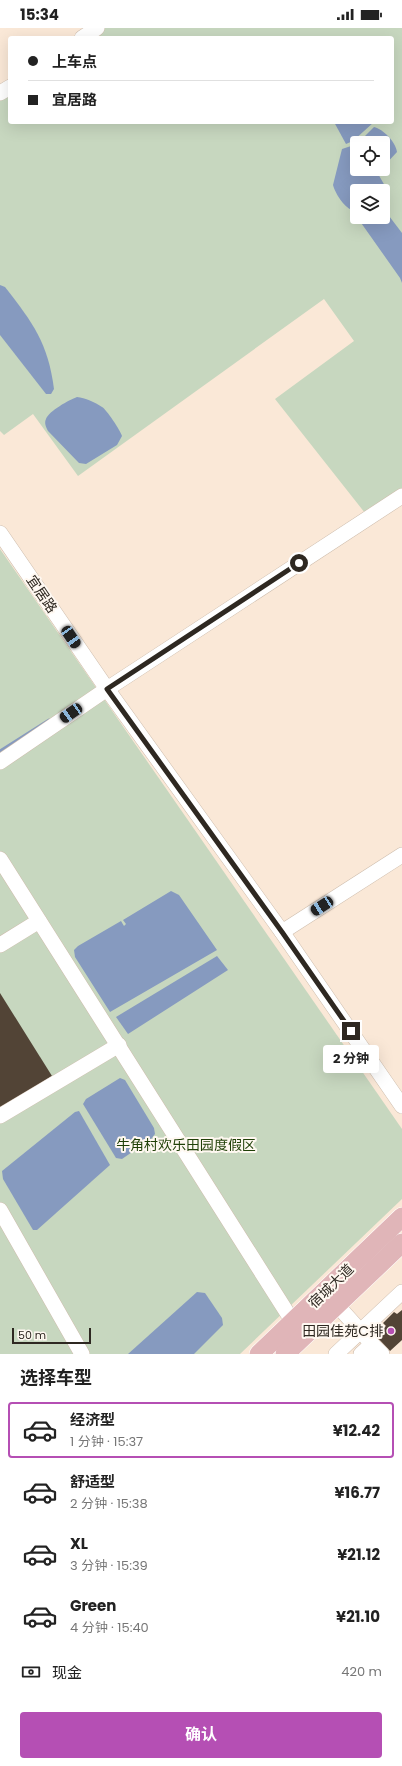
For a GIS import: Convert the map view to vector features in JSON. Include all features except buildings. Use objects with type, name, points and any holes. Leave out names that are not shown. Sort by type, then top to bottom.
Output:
[{"type":"main road","name":"宿城大道","points":[[259,1354],[402,1217]]},
{"type":"main road","name":"宿城大道","points":[[285,1354],[402,1243]]},
{"type":"street","points":[[85,36],[97,28]]},
{"type":"street","points":[[0,762],[107,689],[402,496]]},
{"type":"street","name":"宜居路","points":[[0,533],[107,689],[282,932],[402,1106]]},
{"type":"street","points":[[282,932],[402,855]]},
{"type":"street","points":[[0,859],[293,1322]]},
{"type":"street","points":[[0,945],[39,921]]},
{"type":"street","points":[[0,1116],[119,1045]]},
{"type":"street","points":[[0,1210],[5,1229],[82,1354]]},
{"type":"street","points":[[336,1354],[402,1292]]},
{"type":"street","points":[[337,1305],[360,1331],[371,1351]]},
{"type":"green space","points":[[103,28],[402,28],[402,489],[365,513],[275,399],[354,341],[324,299],[78,476],[33,414],[4,435],[0,431],[0,99],[8,93],[8,124],[394,124],[394,36],[91,36]]},
{"type":"green space","name":"牛角村欢乐田园度假区","points":[[0,549],[402,1129],[402,1199],[240,1354],[0,1354]]},
{"type":"water","points":[[335,124],[372,124],[359,136],[350,136],[350,142],[346,144]]},
{"type":"water","points":[[374,127],[378,128],[388,136],[365,136]]},
{"type":"water","points":[[390,139],[394,144],[397,152],[390,160]]},
{"type":"water","points":[[350,146],[350,176],[379,176],[384,184],[350,184],[350,209],[340,199],[333,185],[342,149]]},
{"type":"water","points":[[390,217],[402,233],[402,283],[362,224],[390,224]]},
{"type":"water","points":[[0,285],[5,287],[38,334],[48,359],[54,389],[51,394],[46,394],[0,335]]},
{"type":"water","points":[[77,397],[90,400],[104,409],[122,436],[117,445],[86,464],[79,463],[48,431],[45,424],[45,420],[55,409]]},
{"type":"water","points":[[171,891],[179,895],[217,950],[110,1012],[75,957],[74,950],[78,946],[121,921],[124,926],[126,924],[123,920]]},
{"type":"water","points":[[217,956],[228,970],[128,1034],[116,1017]]},
{"type":"water","points":[[120,1078],[125,1080],[154,1128],[155,1134],[151,1139],[122,1159],[116,1158],[83,1104],[86,1099]]},
{"type":"water","points":[[79,1111],[110,1165],[37,1230],[33,1230],[3,1179],[2,1171],[75,1112]]},
{"type":"water","points":[[197,1292],[205,1293],[222,1318],[223,1325],[194,1354],[128,1354]]},
{"type":"waterway","points":[[0,751],[49,720]]},
{"type":"place","name":"田园佳苑C排","points":[[391,1331]]},
{"type":"route","points":[[299,563],[107,689],[282,932],[351,1031]]}]
